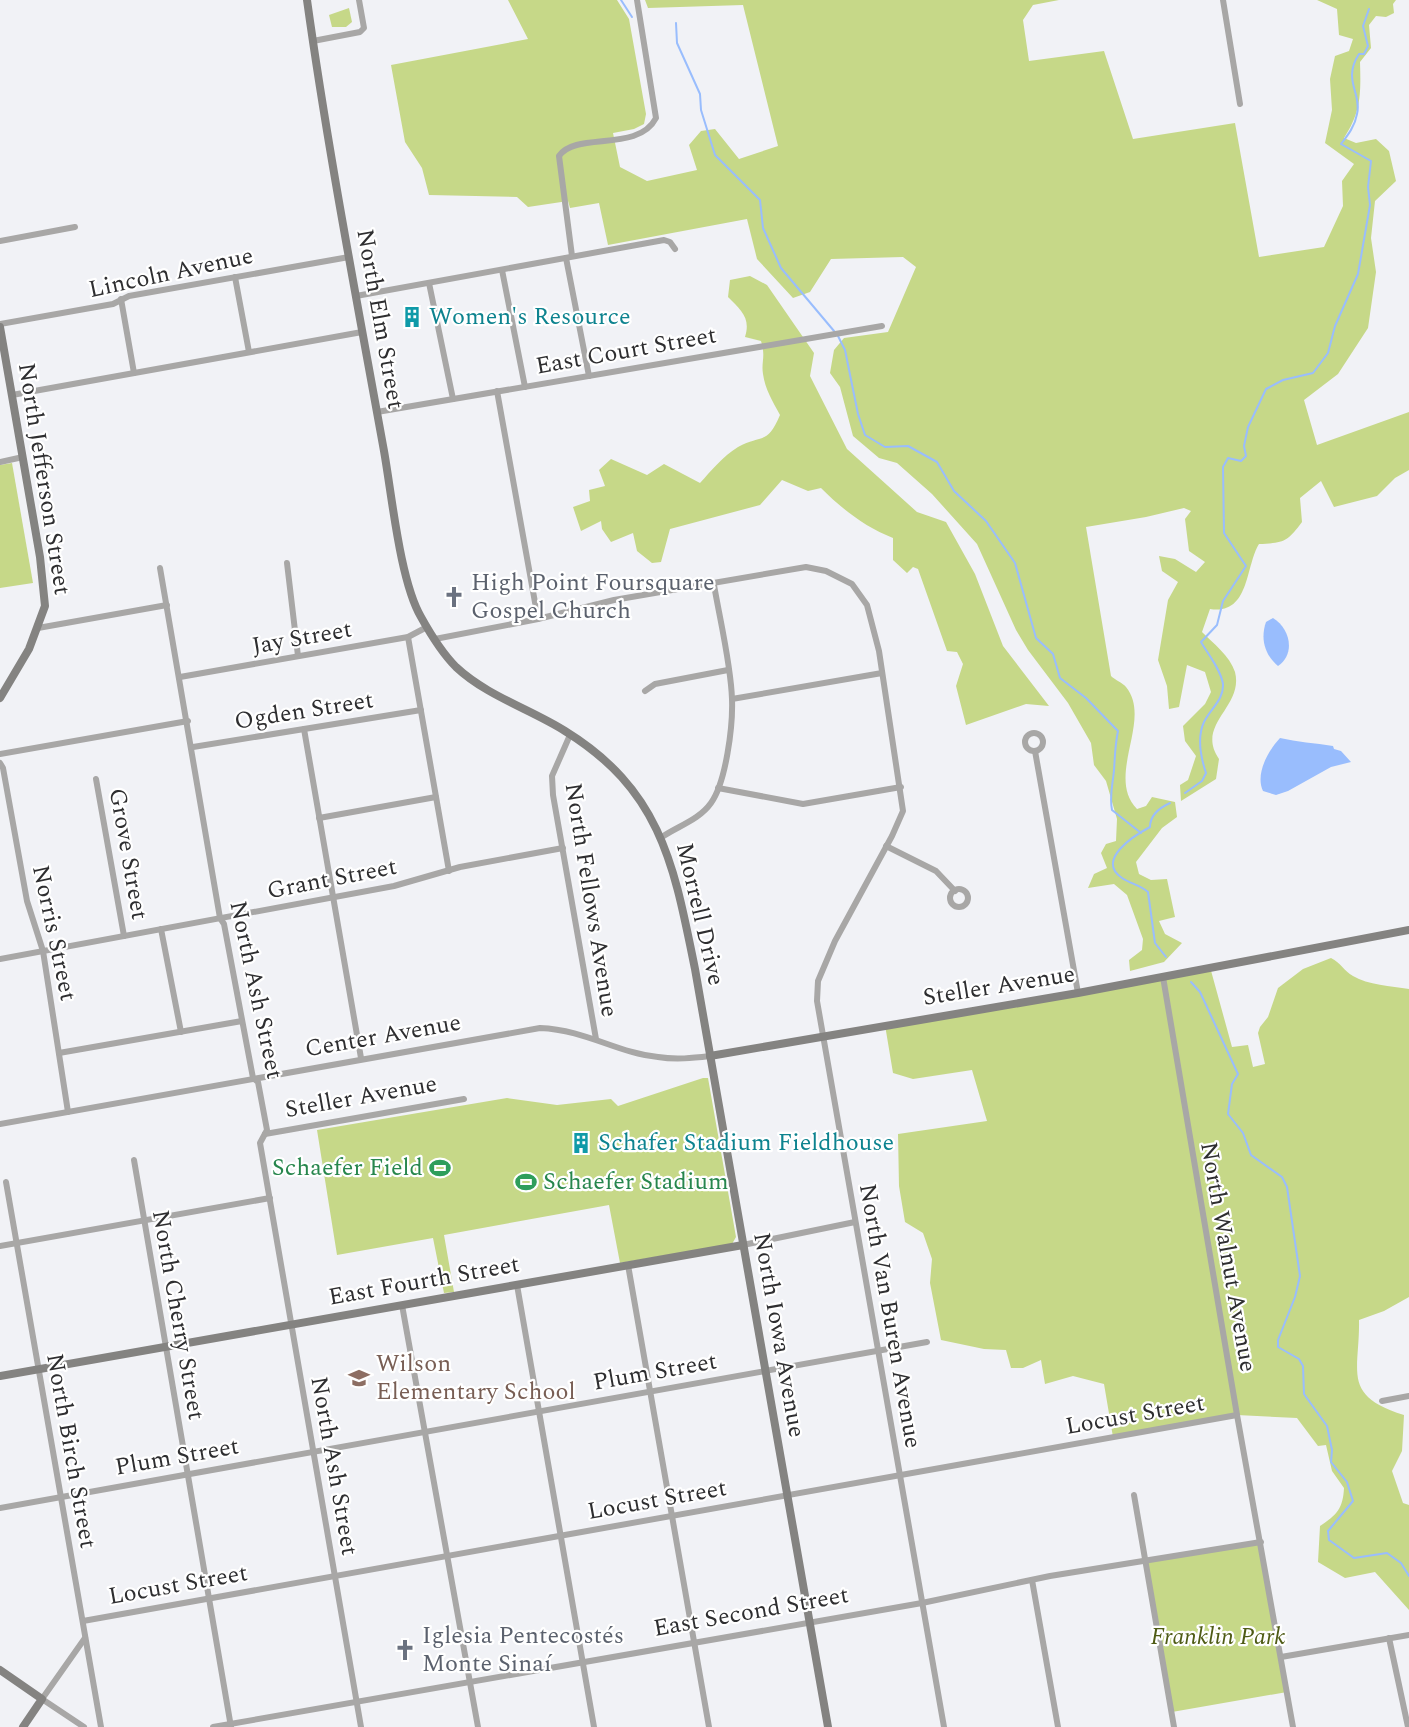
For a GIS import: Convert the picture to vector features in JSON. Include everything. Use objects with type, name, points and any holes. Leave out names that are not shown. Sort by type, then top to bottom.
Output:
[{"type":"main road","name":"North Elm Street","points":[[307,0],[349,257],[408,584],[413,602],[435,639]]},
{"type":"main road","name":"North Jefferson Street","points":[[0,326],[45,587],[45,606],[38,628],[0,698]]},
{"type":"main road","name":"Morrell Drive","points":[[435,639],[456,667],[481,686],[570,735],[603,759],[644,805],[662,837],[680,895],[710,1056]]},
{"type":"main road","name":"Steller Avenue","points":[[710,1056],[1078,993],[1409,930]]},
{"type":"main road","name":"North Iowa Avenue","points":[[710,1056],[828,1727]]},
{"type":"main road","name":"East Fourth Street","points":[[0,1376],[743,1245]]},
{"type":"main road","points":[[0,1670],[42,1698],[22,1727]]},
{"type":"street","points":[[313,41],[360,32],[364,28],[359,0]]},
{"type":"street","points":[[589,376],[569,257],[558,162],[562,151],[636,135],[650,129],[656,118],[637,0]]},
{"type":"street","points":[[1223,0],[1240,104]]},
{"type":"street","points":[[0,241],[75,227]]},
{"type":"street","points":[[356,296],[664,240],[670,242],[675,249]]},
{"type":"street","name":"Lincoln Avenue","points":[[0,326],[113,304],[129,296],[349,257]]},
{"type":"street","points":[[502,270],[525,387]]},
{"type":"street","points":[[235,277],[249,352]]},
{"type":"street","points":[[429,283],[453,399]]},
{"type":"street","points":[[121,299],[134,373]]},
{"type":"street","name":"East Court Street","points":[[377,412],[882,326]]},
{"type":"street","points":[[12,395],[363,332]]},
{"type":"street","points":[[497,391],[538,619]]},
{"type":"street","points":[[0,462],[23,457]]},
{"type":"street","points":[[287,563],[298,656]]},
{"type":"street","name":"North Van Buren Avenue","points":[[714,585],[806,567],[826,571],[852,584],[867,605],[882,673],[903,811],[835,941],[819,981],[817,1001],[944,1727]]},
{"type":"street","name":"North Ash Street","points":[[160,568],[193,747],[194,767],[220,918],[224,924],[253,1078],[259,1085],[267,1130],[260,1143],[361,1727]]},
{"type":"street","points":[[435,639],[538,619],[614,600],[714,585],[732,699],[726,758],[718,788],[711,803],[699,815],[662,837]]},
{"type":"street","points":[[38,628],[167,605]]},
{"type":"street","name":"Jay Street","points":[[180,677],[408,637],[427,627]]},
{"type":"street","points":[[408,637],[449,871]]},
{"type":"street","points":[[645,692],[655,684],[728,670]]},
{"type":"street","points":[[732,699],[882,673]]},
{"type":"street","name":"Ogden Street","points":[[193,747],[421,710]]},
{"type":"street","points":[[0,754],[188,721]]},
{"type":"street","points":[[304,729],[361,1058]]},
{"type":"street","name":"North Fellows Avenue","points":[[570,735],[552,776],[562,848],[596,1039]]},
{"type":"street","points":[[1035,751],[1078,993]]},
{"type":"street","name":"Norris Street","points":[[0,763],[3,768],[27,901],[43,951],[68,1112]]},
{"type":"street","name":"Grove Street","points":[[96,779],[124,936]]},
{"type":"street","points":[[718,788],[803,804],[901,787]]},
{"type":"street","points":[[319,818],[436,797]]},
{"type":"street","points":[[886,846],[936,871],[955,891]]},
{"type":"street","name":"Grant Street","points":[[0,959],[394,886],[449,871],[562,848]]},
{"type":"street","points":[[161,929],[181,1032]]},
{"type":"street","name":"North Walnut Avenue","points":[[1163,977],[1237,1415],[1293,1727]]},
{"type":"street","points":[[59,1053],[243,1021]]},
{"type":"street","name":"Center Avenue","points":[[0,1124],[540,1028],[564,1029],[596,1039]]},
{"type":"street","name":"Steller Avenue","points":[[596,1039],[656,1057],[684,1059],[710,1056]]},
{"type":"street","name":"Steller Avenue","points":[[265,1134],[464,1099]]},
{"type":"street","name":"North Cherry Street","points":[[134,1160],[231,1725]]},
{"type":"street","name":"North Birch Street","points":[[6,1182],[101,1727]]},
{"type":"street","points":[[0,1246],[270,1198]]},
{"type":"street","name":"East Fourth Street","points":[[743,1245],[855,1222]]},
{"type":"street","points":[[628,1265],[710,1727]]},
{"type":"street","points":[[517,1284],[594,1727]]},
{"type":"street","points":[[402,1305],[478,1727]]},
{"type":"street","name":"Plum Street","points":[[0,1508],[927,1342]]},
{"type":"street","points":[[1382,1401],[1409,1396]]},
{"type":"street","name":"Locust Street","points":[[83,1621],[1237,1415]]},
{"type":"street","points":[[1134,1495],[1174,1727]]},
{"type":"street","name":"East Second Street","points":[[213,1727],[922,1603],[1032,1580],[1260,1542]]},
{"type":"street","points":[[1032,1580],[1058,1727]]},
{"type":"street","points":[[1281,1656],[1409,1635]]},
{"type":"street","points":[[84,1727],[42,1698],[85,1636]]},
{"type":"street","points":[[1389,1638],[1408,1727]]},
{"type":"green space","points":[[508,0],[617,0],[629,19],[646,114],[644,124],[634,129],[613,133],[620,167],[647,181],[697,170],[689,145],[701,131],[715,129],[739,159],[778,146],[743,5],[648,8],[645,0],[1059,0],[1033,5],[1023,20],[1029,61],[1104,51],[1133,139],[1235,123],[1259,257],[1324,247],[1343,206],[1342,181],[1354,164],[1325,143],[1332,110],[1330,79],[1335,56],[1349,51],[1353,39],[1339,35],[1337,9],[1317,0],[1396,0],[1393,4],[1394,13],[1386,17],[1376,16],[1369,25],[1371,48],[1360,62],[1359,102],[1354,120],[1344,138],[1356,143],[1376,139],[1389,151],[1396,181],[1375,201],[1371,238],[1376,272],[1368,328],[1338,374],[1304,400],[1317,445],[1409,412],[1409,470],[1395,478],[1377,496],[1334,507],[1321,481],[1300,498],[1302,522],[1292,534],[1280,542],[1259,544],[1244,587],[1233,605],[1223,609],[1210,609],[1202,632],[1221,650],[1233,666],[1236,684],[1213,736],[1213,747],[1219,759],[1216,779],[1181,801],[1180,785],[1188,780],[1196,756],[1185,741],[1183,726],[1205,704],[1211,692],[1205,672],[1187,665],[1179,707],[1169,709],[1167,686],[1158,660],[1168,600],[1178,582],[1162,571],[1159,556],[1175,559],[1196,572],[1205,562],[1189,551],[1185,519],[1191,511],[1184,508],[1086,527],[1111,676],[1126,687],[1133,700],[1135,715],[1126,781],[1128,796],[1137,809],[1146,806],[1152,797],[1175,802],[1177,817],[1162,828],[1136,862],[1139,874],[1151,880],[1167,879],[1175,917],[1159,921],[1165,934],[1182,943],[1164,962],[1130,971],[1129,960],[1142,950],[1143,939],[1127,895],[1114,884],[1088,888],[1094,874],[1107,868],[1101,853],[1106,844],[1116,841],[1117,819],[1106,781],[1094,765],[1091,743],[1068,703],[1028,650],[1016,630],[977,544],[932,494],[897,463],[879,458],[853,436],[840,387],[830,373],[834,350],[844,338],[888,332],[916,267],[903,257],[831,259],[810,292],[793,298],[757,259],[747,219],[608,245],[599,203],[570,208],[568,201],[528,207],[517,197],[429,195],[422,168],[405,142],[391,65],[528,39]]},
{"type":"green space","points":[[349,8],[352,22],[346,27],[332,27],[329,15]]},
{"type":"green space","points":[[750,276],[767,285],[814,353],[810,376],[847,449],[917,512],[946,522],[975,574],[1003,646],[1049,706],[1026,704],[966,725],[956,686],[963,664],[957,652],[947,651],[918,569],[913,567],[907,573],[893,560],[893,538],[854,517],[821,488],[808,491],[782,480],[760,505],[670,529],[661,562],[652,563],[637,551],[633,533],[611,542],[602,529],[601,521],[581,531],[573,507],[590,501],[589,490],[605,486],[599,470],[611,459],[647,475],[664,464],[700,483],[738,447],[763,438],[775,425],[780,415],[764,380],[761,341],[745,337],[746,319],[741,310],[728,297],[730,280]]},
{"type":"green space","points":[[12,463],[33,583],[0,588],[0,465]]},
{"type":"green space","points":[[1331,958],[1359,979],[1409,989],[1409,1297],[1384,1311],[1359,1320],[1357,1368],[1362,1390],[1371,1399],[1404,1415],[1402,1451],[1392,1471],[1403,1503],[1409,1505],[1409,1610],[1375,1572],[1345,1578],[1318,1562],[1320,1526],[1338,1510],[1344,1488],[1332,1471],[1326,1445],[1318,1446],[1297,1418],[1237,1415],[1113,1437],[1104,1384],[1073,1376],[1045,1384],[1041,1360],[1023,1368],[1011,1368],[1006,1350],[984,1349],[941,1340],[930,1283],[932,1259],[923,1233],[905,1222],[899,1186],[898,1134],[987,1121],[972,1070],[913,1079],[893,1073],[885,1025],[1210,967],[1232,1047],[1248,1045],[1253,1067],[1265,1064],[1258,1033],[1268,1017],[1278,988],[1303,969]]},
{"type":"green space","name":"Schaefer Stadium","points":[[708,1078],[736,1237],[732,1244],[620,1263],[609,1205],[444,1235],[454,1292],[444,1293],[433,1238],[337,1255],[317,1130],[507,1098],[557,1105],[611,1099],[618,1106]]},
{"type":"green space","name":"Franklin Park","points":[[1261,1542],[1287,1692],[1172,1712],[1146,1560]]},
{"type":"water","points":[[1273,618],[1279,622],[1289,641],[1287,655],[1278,666],[1267,652],[1264,640],[1266,622]]},
{"type":"water","points":[[1280,738],[1333,746],[1351,762],[1331,767],[1288,791],[1276,795],[1263,791],[1261,777],[1264,763]]},
{"type":"waterway","points":[[621,0],[632,17]]},
{"type":"waterway","points":[[1185,793],[1202,781],[1206,773],[1200,748],[1202,728],[1223,690],[1220,673],[1201,642],[1217,625],[1223,601],[1246,566],[1224,533],[1223,467],[1228,458],[1241,461],[1246,456],[1244,446],[1248,427],[1266,389],[1283,380],[1313,373],[1328,353],[1335,326],[1358,274],[1370,205],[1368,187],[1371,161],[1341,144],[1349,134],[1357,114],[1358,106],[1352,71],[1359,54],[1364,54],[1368,46],[1363,26],[1369,9]]},
{"type":"waterway","points":[[676,23],[677,43],[700,94],[701,110],[715,155],[760,200],[763,228],[781,268],[834,331]]},
{"type":"waterway","points":[[838,336],[845,350],[858,414],[865,435],[885,447],[908,446],[937,462],[954,491],[986,521],[1015,563],[1036,638],[1053,654],[1060,678],[1086,698],[1118,731],[1111,794],[1112,810],[1141,833]]},
{"type":"waterway","points":[[1166,957],[1155,943],[1148,892],[1122,878],[1115,871],[1113,864],[1120,849],[1150,827],[1156,812],[1170,803]]},
{"type":"waterway","points":[[1191,982],[1200,992],[1238,1074],[1232,1084],[1228,1114],[1243,1133],[1251,1155],[1282,1177],[1287,1187],[1300,1276],[1295,1297],[1278,1340],[1278,1347],[1299,1359],[1303,1366],[1304,1394],[1327,1426],[1332,1450],[1331,1462],[1347,1482],[1353,1501],[1328,1531],[1329,1540],[1354,1558],[1387,1553],[1401,1563],[1409,1576]]},
{"type":"place","name":"Women's Resource","points":[[412,317]]},
{"type":"place","name":"High Point Foursquare Gospel Church","points":[[454,597]]},
{"type":"place","name":"Schafer Stadium Fieldhouse","points":[[581,1143]]},
{"type":"place","name":"Schaefer Field","points":[[440,1168]]},
{"type":"place","name":"Schaefer Stadium","points":[[526,1182]]},
{"type":"place","name":"Wilson Elementary School","points":[[359,1378]]},
{"type":"place","name":"Iglesia Pentecostés Monte Sinaí","points":[[405,1650]]}]
